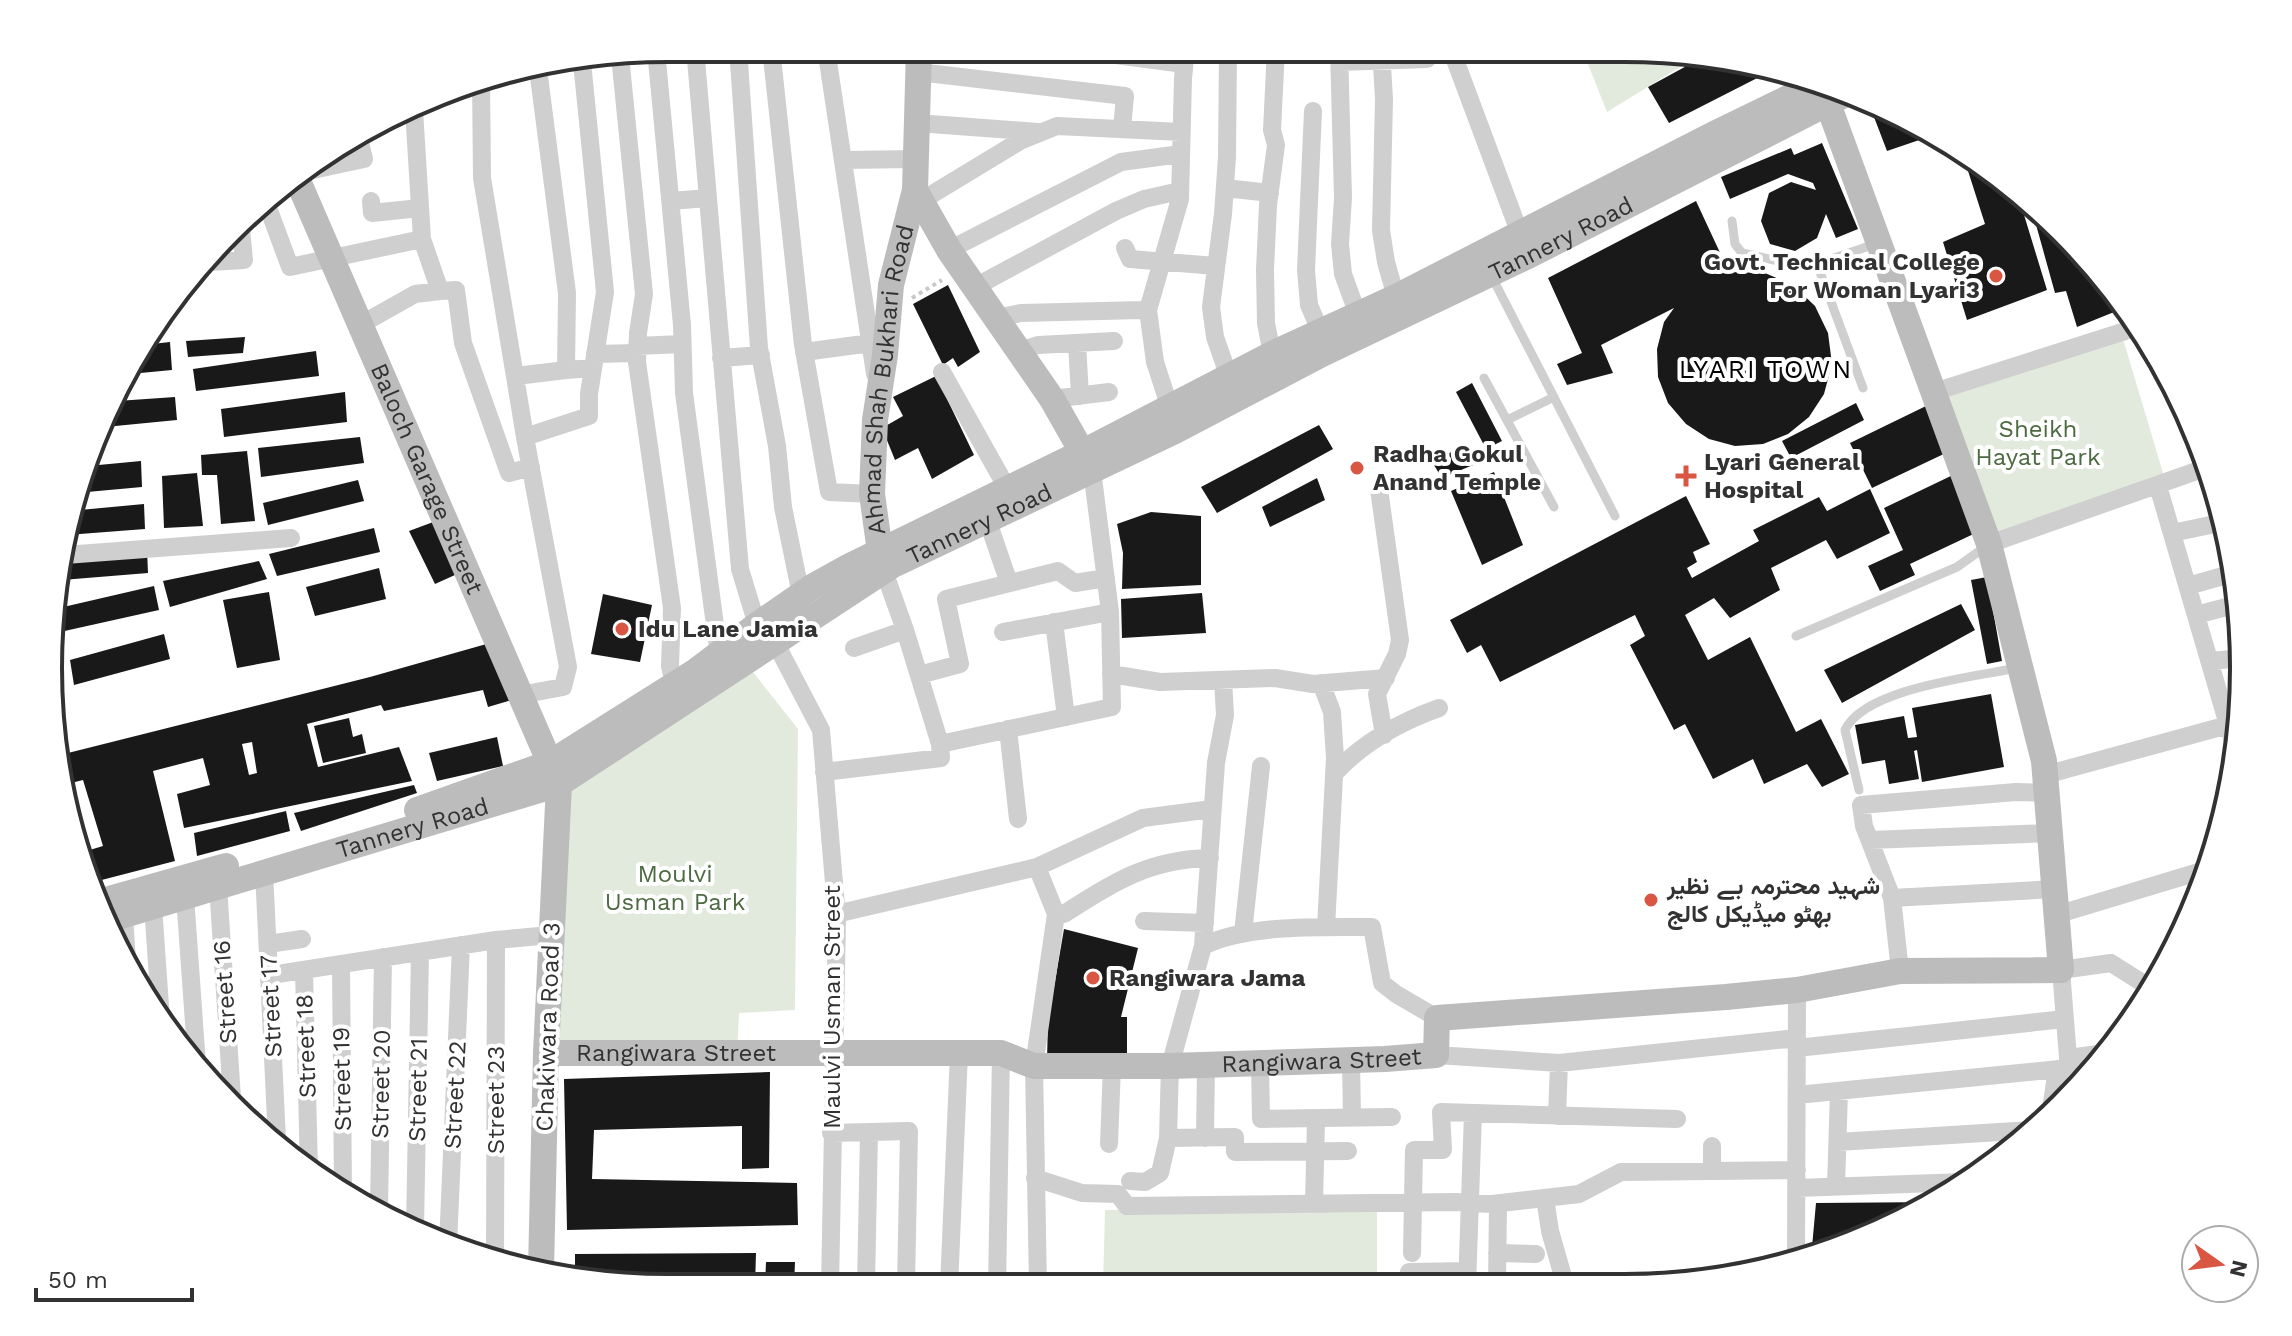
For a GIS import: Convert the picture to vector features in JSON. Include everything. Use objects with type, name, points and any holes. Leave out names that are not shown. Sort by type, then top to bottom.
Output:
[{"type":"street","points":[[657,62],[671,201],[684,393],[719,655]]},
{"type":"street","name":"Maulvi Usman Street","points":[[696,62],[740,569],[766,633],[821,730],[836,914],[830,1274]]},
{"type":"street","points":[[739,62],[761,355],[777,446],[783,507],[801,595]]},
{"type":"street","points":[[773,62],[804,352],[829,492],[872,494]]},
{"type":"street","points":[[828,62],[879,396]]},
{"type":"street","name":"Ahmad Shah Bukhari Road","points":[[881,561],[872,494],[875,420],[891,285],[918,196],[919,62]]},
{"type":"street","points":[[930,62],[1125,96],[1122,129]]},
{"type":"street","points":[[1170,408],[1155,362],[1148,310],[1180,191],[1185,62]]},
{"type":"street","points":[[1228,62],[1225,188],[1211,307],[1215,337],[1229,377]]},
{"type":"street","points":[[1272,354],[1266,323],[1265,283],[1276,145],[1272,130],[1275,62]]},
{"type":"street","points":[[1339,62],[1343,198],[1340,244],[1343,274],[1358,315]]},
{"type":"street","points":[[1382,62],[1384,99],[1381,230],[1396,297]]},
{"type":"street","points":[[1456,62],[1524,245]]},
{"type":"street","points":[[621,64],[644,294],[637,349],[672,608],[670,666],[674,684]]},
{"type":"street","points":[[525,437],[589,416],[605,292],[583,68]]},
{"type":"street","points":[[539,77],[567,293],[566,370]]},
{"type":"street","points":[[481,92],[482,178],[525,437],[568,667],[563,687],[520,695]]},
{"type":"street","name":"Tannery Road","points":[[108,899],[554,774],[674,684],[719,655],[766,633],[801,595],[987,519],[1170,408],[1272,354],[1396,297],[1524,245],[1821,95]]},
{"type":"street","points":[[1833,99],[1880,243],[1989,544],[2020,668],[2046,784],[2068,1081]]},
{"type":"street","points":[[1313,111],[1306,270],[1309,305],[1321,333]]},
{"type":"street","points":[[414,118],[422,239],[440,291]]},
{"type":"street","points":[[917,123],[1041,133]]},
{"type":"street","points":[[918,196],[1020,141],[1057,126],[1181,132]]},
{"type":"street","points":[[327,167],[364,159],[361,146]]},
{"type":"street","points":[[962,269],[1121,162],[1181,154]]},
{"type":"street","points":[[843,160],[916,159]]},
{"type":"street","name":"Baloch Garage Street","points":[[300,186],[554,774]]},
{"type":"street","points":[[1225,188],[1270,193]]},
{"type":"street","points":[[962,269],[1144,199],[1180,191]]},
{"type":"street","name":"Ahmad Shah Bukhari Road","points":[[918,196],[962,269],[1052,399],[1087,461]]},
{"type":"street","points":[[671,201],[708,198]]},
{"type":"street","points":[[371,201],[372,213],[420,208]]},
{"type":"street","points":[[269,211],[290,267],[422,239]]},
{"type":"street","points":[[218,262],[244,260],[242,236]]},
{"type":"street","name":"Tannery Road","points":[[116,917],[264,872],[554,774],[766,633],[881,561],[1007,488],[1175,431],[1322,354],[1490,274],[1524,245]]},
{"type":"street","points":[[1125,248],[1130,259],[1216,266]]},
{"type":"street","points":[[360,325],[415,294],[456,290],[463,343],[509,473],[531,467]]},
{"type":"street","points":[[996,318],[1021,313],[1142,310]]},
{"type":"street","points":[[1934,392],[2128,330]]},
{"type":"street","points":[[1019,351],[1038,345],[1114,341]]},
{"type":"street","points":[[804,352],[871,343]]},
{"type":"street","points":[[1077,343],[1080,396]]},
{"type":"street","points":[[516,376],[566,370],[637,349],[682,344]]},
{"type":"street","points":[[721,358],[761,355]]},
{"type":"street","points":[[942,372],[1007,488]]},
{"type":"street","points":[[1052,399],[1109,392]]},
{"type":"street","points":[[940,744],[1112,707],[1110,612],[1087,461]]},
{"type":"street","points":[[1989,544],[2197,471]]},
{"type":"street","points":[[2158,486],[2210,661],[2229,712]]},
{"type":"street","points":[[1379,489],[1400,640],[1377,694],[1384,735]]},
{"type":"street","points":[[987,519],[1009,583]]},
{"type":"street","points":[[2172,533],[2212,525]]},
{"type":"street","points":[[73,554],[291,538]]},
{"type":"street","points":[[824,772],[941,758],[940,744],[919,675],[881,561]]},
{"type":"street","points":[[919,675],[960,664],[946,599],[1058,571],[1075,583],[1106,578]]},
{"type":"street","points":[[2188,586],[2223,576]]},
{"type":"street","points":[[2196,615],[2227,605]]},
{"type":"street","points":[[1003,632],[1110,612]]},
{"type":"street","points":[[1054,622],[1066,717]]},
{"type":"street","points":[[854,648],[905,630]]},
{"type":"street","points":[[2210,661],[2230,659]]},
{"type":"street","points":[[1111,674],[1160,682],[1275,678],[1321,683],[1386,678]]},
{"type":"street","points":[[1130,1181],[1145,1182],[1160,1173],[1168,1138],[1170,1066],[1203,946],[1216,763],[1225,715],[1223,680]]},
{"type":"street","points":[[1321,683],[1332,712],[1334,774],[1326,927]]},
{"type":"street","points":[[1334,774],[1350,756],[1406,720],[1439,708]]},
{"type":"street","points":[[1900,971],[1892,898],[1870,840],[1861,805],[2016,792],[2228,723]]},
{"type":"street","points":[[1008,729],[1018,819]]},
{"type":"street","points":[[1243,933],[1261,766]]},
{"type":"street","name":"Chakiwara Road 3","points":[[541,1260],[554,774]]},
{"type":"street","points":[[836,914],[1037,867],[1143,818],[1212,809]]},
{"type":"street","points":[[1870,840],[2050,833]]},
{"type":"street","points":[[1056,914],[1064,914],[1113,882],[1156,864],[1186,858],[1210,858]]},
{"type":"street","points":[[1037,867],[1056,914],[1034,1066],[1038,1274]]},
{"type":"street","name":"Street 17","points":[[264,872],[277,1131]]},
{"type":"street","points":[[1892,898],[2056,902],[2195,872]]},
{"type":"street","name":"Street 16","points":[[218,886],[231,1089]]},
{"type":"street","points":[[185,896],[196,1048]]},
{"type":"street","points":[[153,906],[159,998]]},
{"type":"street","points":[[1144,921],[1205,923]]},
{"type":"street","points":[[1203,946],[1223,936],[1243,933],[1372,927],[1382,983],[1437,1018]]},
{"type":"street","points":[[271,975],[496,940],[551,935]]},
{"type":"street","points":[[268,944],[302,939]]},
{"type":"street","name":"Street 23","points":[[495,1248],[496,940]]},
{"type":"street","name":"Street 22","points":[[449,1233],[461,945]]},
{"type":"street","name":"Street 21","points":[[415,1219],[420,952]]},
{"type":"street","name":"Street 20","points":[[379,1201],[383,957]]},
{"type":"street","points":[[2061,970],[2111,963],[2142,983]]},
{"type":"street","name":"Street 19","points":[[341,964],[343,1179]]},
{"type":"street","name":"Street 18","points":[[304,970],[309,1156]]},
{"type":"street","name":"Rangiwara Street","points":[[546,1053],[1001,1053],[1034,1066],[1170,1066],[1351,1060],[1436,1055],[1437,1018],[1797,990],[1900,971],[2061,970]]},
{"type":"street","points":[[1796,1249],[1797,990]]},
{"type":"street","points":[[1436,1055],[1559,1063],[2065,1019]]},
{"type":"street","points":[[950,1274],[959,1053]]},
{"type":"street","points":[[997,1274],[1001,1053]]},
{"type":"street","points":[[1797,1095],[2065,1065],[2088,1058]]},
{"type":"street","points":[[1351,1060],[1352,1118]]},
{"type":"street","points":[[1260,1063],[1261,1119],[1392,1117]]},
{"type":"street","points":[[1557,1116],[1559,1063]]},
{"type":"street","points":[[1205,1138],[1206,1064]]},
{"type":"street","points":[[2057,1093],[2065,1065]]},
{"type":"street","points":[[1109,1144],[1112,1066]]},
{"type":"street","points":[[1836,1187],[1839,1091]]},
{"type":"street","points":[[1412,1253],[1414,1150],[1443,1150],[1441,1112],[1677,1119]]},
{"type":"street","points":[[1467,1274],[1473,1113]]},
{"type":"street","points":[[1314,1204],[1316,1119]]},
{"type":"street","points":[[831,1133],[909,1131],[906,1274]]},
{"type":"street","points":[[1838,1142],[2015,1131]]},
{"type":"street","points":[[866,1274],[869,1132]]},
{"type":"street","points":[[1168,1138],[1235,1137],[1235,1152],[1348,1151]]},
{"type":"street","points":[[999,1145],[1035,1146]]},
{"type":"street","points":[[1712,1146],[1712,1171]]},
{"type":"street","points":[[1035,1178],[1082,1193],[1118,1194],[1127,1206],[1413,1202],[1498,1204],[1579,1194],[1621,1172],[1712,1171],[1797,1179],[1836,1187],[1944,1183]]},
{"type":"street","points":[[1545,1198],[1550,1231],[1562,1274]]},
{"type":"street","points":[[1497,1274],[1498,1204]]},
{"type":"street","points":[[1497,1253],[1536,1254]]},
{"type":"lane","points":[[1732,221],[1735,244],[1742,253],[1792,264],[1817,264],[1880,243]]},
{"type":"lane","points":[[1817,264],[1863,388]]},
{"type":"lane","points":[[1490,274],[1615,516]]},
{"type":"lane","points":[[1484,378],[1554,507]]},
{"type":"lane","points":[[1507,420],[1554,397]]},
{"type":"lane","points":[[1796,636],[1957,567],[1989,544]]},
{"type":"lane","points":[[1859,790],[1845,730],[1849,722],[1864,710],[1902,691],[2020,668]]},
{"type":"path","points":[[889,310],[962,269]]},
{"type":"green space","points":[[1587,62],[1683,65],[1607,112]]},
{"type":"green space","name":"Sheikh Hayat Park","points":[[2121,332],[2166,483],[1989,544],[1934,392]]},
{"type":"green space","name":"Moulvi Usman Park","points":[[745,662],[798,729],[795,1010],[739,1013],[737,1052],[546,1053],[559,784]]},
{"type":"green space","points":[[1377,1203],[1377,1274],[1103,1274],[1105,1210]]},
{"type":"building","points":[[1688,65],[1758,78],[1669,123],[1648,87]]},
{"type":"building","points":[[1874,117],[1892,124],[1921,140],[1887,151]]},
{"type":"building","points":[[1822,143],[1858,229],[1836,238],[1826,214],[1817,238],[1795,251],[1770,244],[1761,221],[1769,193],[1791,182],[1816,190],[1813,183],[1788,174],[1730,199],[1721,177],[1791,148],[1794,155]]},
{"type":"building","points":[[1967,168],[2023,211],[2047,290],[1967,320],[1943,242],[1985,224]]},
{"type":"building","points":[[1696,201],[1729,272],[1765,273],[1793,285],[1815,306],[1828,333],[1832,364],[1824,394],[1809,417],[1788,434],[1763,444],[1735,446],[1709,439],[1686,424],[1668,403],[1658,377],[1657,349],[1664,322],[1674,308],[1601,345],[1613,373],[1567,385],[1557,364],[1582,353],[1548,278]]},
{"type":"building","points":[[2035,223],[2080,268],[2114,312],[2077,327],[2066,291],[2055,293]]},
{"type":"building","points":[[948,285],[980,352],[958,367],[953,358],[943,365],[913,304]]},
{"type":"building","points":[[245,337],[243,353],[188,357],[186,341]]},
{"type":"building","points":[[170,342],[172,370],[139,373],[143,365],[156,344]]},
{"type":"building","points":[[316,351],[319,376],[196,391],[193,369]]},
{"type":"building","points":[[936,376],[974,455],[932,479],[918,448],[895,460],[882,428],[903,416],[893,397]]},
{"type":"building","points":[[1472,383],[1502,441],[1486,449],[1456,392]]},
{"type":"building","points":[[345,392],[347,422],[224,437],[221,409]]},
{"type":"building","points":[[175,397],[177,420],[112,426],[124,401]]},
{"type":"building","points":[[1856,403],[1864,420],[1791,458],[1782,441]]},
{"type":"building","points":[[1926,406],[1948,452],[1872,488],[1850,443]]},
{"type":"building","points":[[1319,425],[1333,449],[1217,513],[1201,487]]},
{"type":"building","points":[[360,437],[364,463],[261,477],[258,448]]},
{"type":"building","points":[[1465,445],[1473,465],[1442,478],[1432,462]]},
{"type":"building","points":[[247,451],[255,521],[221,524],[217,475],[202,475],[201,455]]},
{"type":"building","points":[[141,461],[142,487],[89,492],[97,465]]},
{"type":"building","points":[[1494,472],[1523,545],[1482,565],[1451,491]]},
{"type":"building","points":[[197,473],[203,526],[164,528],[162,476]]},
{"type":"building","points":[[1955,474],[1982,530],[1910,564],[1915,575],[1880,591],[1868,566],[1903,550],[1884,508]]},
{"type":"building","points":[[1317,478],[1325,500],[1270,527],[1262,507]]},
{"type":"building","points":[[358,480],[364,501],[268,525],[263,503]]},
{"type":"building","points":[[1870,489],[1890,533],[1837,559],[1826,540],[1771,568],[1780,590],[1730,618],[1714,598],[1685,615],[1708,660],[1750,637],[1796,732],[1821,719],[1849,774],[1822,787],[1807,764],[1764,784],[1753,759],[1713,779],[1685,724],[1674,730],[1630,645],[1645,636],[1635,615],[1500,682],[1481,645],[1467,653],[1450,620],[1686,496],[1710,544],[1693,552],[1697,562],[1687,568],[1692,578],[1759,541],[1753,530],[1819,497],[1827,511]]},
{"type":"building","points":[[144,504],[145,529],[78,534],[83,510]]},
{"type":"building","points":[[1151,512],[1201,516],[1201,585],[1122,589],[1123,553],[1117,524]]},
{"type":"building","points":[[444,518],[466,570],[435,584],[409,531]]},
{"type":"building","points":[[374,528],[380,552],[277,576],[269,554]]},
{"type":"building","points":[[147,550],[148,573],[69,579],[72,559]]},
{"type":"building","points":[[259,561],[267,579],[170,607],[163,581]]},
{"type":"building","points":[[379,568],[386,599],[315,616],[306,587]]},
{"type":"building","points":[[1987,577],[2002,661],[1987,664],[1971,580]]},
{"type":"building","points":[[154,586],[159,610],[63,631],[65,607]]},
{"type":"building","points":[[269,592],[280,660],[237,668],[223,600]]},
{"type":"building","points":[[1202,593],[1206,633],[1122,638],[1121,599]]},
{"type":"building","name":"Idu Lane Jamia","points":[[603,594],[652,605],[640,662],[591,654]]},
{"type":"building","points":[[1961,604],[1975,630],[1842,703],[1824,670]]},
{"type":"building","points":[[164,634],[170,659],[74,685],[70,660]]},
{"type":"building","points":[[497,641],[512,700],[488,707],[483,690],[384,711],[381,705],[307,724],[318,767],[399,747],[412,781],[184,828],[177,794],[210,785],[203,758],[153,771],[175,861],[101,880],[90,850],[103,846],[83,780],[73,782],[68,753],[370,677]],"holes":[[[252,742],[257,773],[249,775],[242,744]]]},
{"type":"building","points":[[1991,694],[2004,767],[1922,782],[1917,750],[1914,751],[1919,779],[1889,784],[1885,760],[1862,764],[1855,725],[1904,716],[1908,738],[1917,737],[1912,708]]},
{"type":"building","points":[[349,718],[353,737],[362,734],[366,753],[323,763],[314,726]]},
{"type":"building","points":[[497,737],[503,766],[437,781],[429,753]]},
{"type":"building","points":[[414,785],[417,793],[301,831],[294,813]]},
{"type":"building","points":[[286,811],[290,831],[197,856],[194,833]]},
{"type":"building","name":"Rangiwara Jama","points":[[1064,929],[1138,948],[1121,1017],[1127,1017],[1127,1057],[1047,1059],[1048,1022]]},
{"type":"building","points":[[770,1072],[769,1168],[742,1169],[742,1126],[594,1130],[592,1179],[797,1183],[798,1225],[567,1230],[564,1079]]},
{"type":"building","points":[[1910,1202],[1856,1228],[1812,1244],[1816,1203]]},
{"type":"building","points":[[756,1253],[755,1274],[628,1273],[589,1269],[575,1266],[575,1254]]},
{"type":"building","points":[[766,1262],[795,1262],[795,1274],[766,1274]]},
{"type":"place","name":"Govt. Technical College For Woman Lyari3","points":[[1996,276]]},
{"type":"place","name":"Radha Gokul Anand Temple","points":[[1357,468]]},
{"type":"place","name":"Lyari General Hospital","points":[[1686,476]]},
{"type":"place","name":"Idu Lane Jamia","points":[[622,629]]},
{"type":"place","name":"شہید محترمہ بے نظیر بھٹو میڈیکل کالج","points":[[1651,900]]},
{"type":"place","name":"Rangiwara Jama","points":[[1093,978]]},
{"type":"district","name":"LYARI TOWN","points":[[1766,369]]}]
